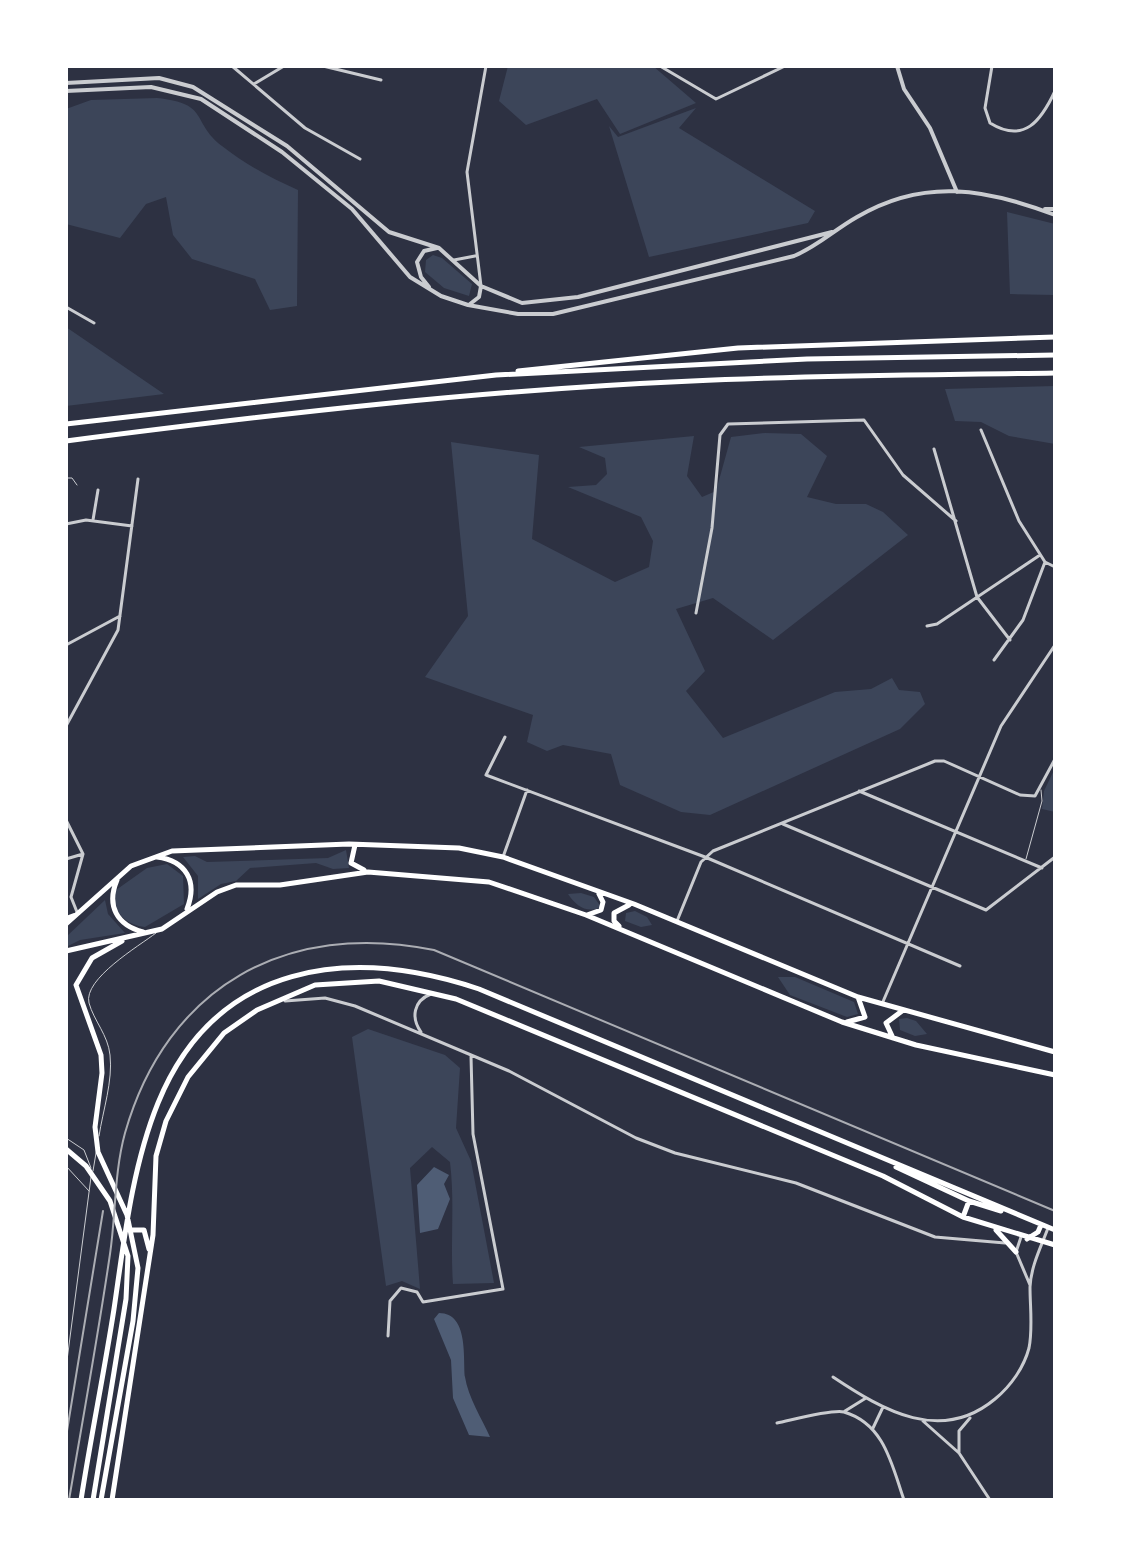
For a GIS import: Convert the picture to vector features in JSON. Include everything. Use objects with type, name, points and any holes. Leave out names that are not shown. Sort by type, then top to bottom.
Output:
[{"type":"main road","points":[[496,375],[552,364],[738,348],[1055,337]]},
{"type":"main road","points":[[66,424],[496,375],[807,359],[1055,355]]},
{"type":"main road","points":[[66,441],[378,404],[571,388],[746,378],[1055,373]]},
{"type":"main road","points":[[355,844],[351,863],[368,872]]},
{"type":"main road","points":[[66,924],[119,876],[152,856],[189,850],[355,844],[459,848],[503,857],[634,904],[858,997],[1055,1052]]},
{"type":"main road","points":[[152,856],[178,862],[187,873],[191,888],[186,912]]},
{"type":"main road","points":[[66,951],[162,929],[236,885],[280,885],[368,872],[489,882],[624,930],[842,1022],[893,1039],[1055,1075]]},
{"type":"main road","points":[[119,876],[112,896],[115,912],[126,926],[150,933]]},
{"type":"main road","points":[[586,915],[601,910],[603,902],[598,892]]},
{"type":"main road","points":[[624,930],[614,921],[614,913],[623,905],[634,904]]},
{"type":"main road","points":[[66,918],[75,913]]},
{"type":"main road","points":[[101,1500],[133,1321],[137,1260],[127,1215],[98,1152],[95,1127],[102,1073],[101,1055],[82,1010],[76,985],[84,965],[129,938]]},
{"type":"main road","points":[[81,1500],[138,1167],[153,1116],[185,1053],[218,1019],[252,994],[288,977],[344,966],[422,973],[479,989],[1055,1230]]},
{"type":"main road","points":[[112,1500],[150,1254],[157,1147],[179,1091],[224,1033],[272,1003],[302,989],[347,981],[379,981],[440,994],[883,1176],[963,1217],[1055,1245]]},
{"type":"main road","points":[[842,1022],[865,1017],[866,1011],[858,997]]},
{"type":"main road","points":[[893,1039],[886,1023],[903,1011]]},
{"type":"main road","points":[[66,1149],[86,1166],[110,1201],[128,1256],[126,1299],[93,1500]]},
{"type":"main road","points":[[886,1160],[900,1170],[969,1201],[1007,1211]]},
{"type":"main road","points":[[963,1217],[969,1201]]},
{"type":"main road","points":[[1024,1238],[1035,1235],[1044,1226]]},
{"type":"main road","points":[[127,1234],[134,1228],[141,1228],[150,1254]]},
{"type":"main road","points":[[995,1229],[1016,1252]]},
{"type":"street","points":[[232,66],[305,128],[360,159]]},
{"type":"street","points":[[254,84],[284,66]]},
{"type":"street","points":[[323,66],[381,80]]},
{"type":"street","points":[[468,305],[479,297],[481,286],[467,172],[486,66]]},
{"type":"street","points":[[660,66],[711,97],[724,97],[785,66]]},
{"type":"street","points":[[897,66],[904,89],[930,128],[957,192]]},
{"type":"street","points":[[992,66],[985,108],[990,123],[998,128],[1020,132],[1033,127],[1042,119],[1055,91]]},
{"type":"street","points":[[66,83],[159,78],[193,87],[287,146],[389,232],[439,248],[481,286],[522,303],[558,301],[783,248],[834,231],[899,196],[957,192],[1055,212]]},
{"type":"street","points":[[66,91],[161,88],[201,99],[282,152],[352,209],[403,271],[431,290],[468,305],[528,315],[553,314],[779,260],[817,246],[834,231]]},
{"type":"street","points":[[431,290],[421,277],[417,262],[424,251],[439,248]]},
{"type":"street","points":[[454,260],[475,256]]},
{"type":"street","points":[[66,307],[94,323]]},
{"type":"street","points":[[696,613],[712,528],[720,435],[728,424],[864,420],[903,475],[956,521]]},
{"type":"street","points":[[981,430],[1019,521],[1045,562],[1055,567]]},
{"type":"street","points":[[934,449],[977,597],[1010,640]]},
{"type":"street","points":[[66,726],[116,636],[138,479]]},
{"type":"street","points":[[93,520],[98,490]]},
{"type":"street","points":[[66,524],[93,520],[132,526]]},
{"type":"street","points":[[927,626],[937,624],[1040,555]]},
{"type":"street","points":[[994,660],[1026,613],[1045,562]]},
{"type":"street","points":[[66,645],[120,616]]},
{"type":"street","points":[[882,1004],[1006,716],[1055,645]]},
{"type":"street","points":[[505,737],[486,775],[705,857],[960,966]]},
{"type":"street","points":[[677,921],[705,857],[859,791],[935,761],[1025,796],[1035,796],[1055,759]]},
{"type":"street","points":[[503,857],[527,790]]},
{"type":"street","points":[[859,791],[1042,868]]},
{"type":"street","points":[[66,820],[83,854],[71,897],[75,913]]},
{"type":"street","points":[[783,824],[986,910],[1055,857]]},
{"type":"street","points":[[66,859],[83,854]]},
{"type":"street","points":[[421,1032],[414,1021],[416,1006],[424,997],[440,994]]},
{"type":"street","points":[[272,1003],[334,999],[421,1032],[509,1071],[654,1146],[796,1183],[935,1237],[1009,1243]]},
{"type":"street","points":[[388,1336],[390,1301],[401,1288],[417,1292],[423,1302],[503,1289],[473,1134],[471,1056]]},
{"type":"street","points":[[959,1453],[960,1427],[1002,1393],[1025,1362],[1031,1337],[1030,1285],[1043,1242],[1044,1226]]},
{"type":"street","points":[[1024,1238],[1016,1252],[1030,1285]]},
{"type":"street","points":[[833,1377],[883,1407],[922,1421],[950,1421],[975,1415]]},
{"type":"street","points":[[777,1423],[843,1411],[866,1398]]},
{"type":"street","points":[[873,1428],[883,1407]]},
{"type":"street","points":[[843,1411],[873,1428],[885,1444],[904,1500]]},
{"type":"street","points":[[922,1421],[959,1453],[990,1500]]},
{"type":"lane","points":[[66,478],[72,478],[77,485]]},
{"type":"lane","points":[[1025,861],[1042,801],[1041,787]]},
{"type":"lane","points":[[66,1368],[111,1058],[109,1045],[89,1003],[89,992],[105,972],[162,929]]},
{"type":"lane","points":[[66,1138],[87,1154],[91,1186]]},
{"type":"lane","points":[[66,1166],[90,1192]]},
{"type":"shaded area","points":[[508,66],[653,66],[696,103],[620,134],[597,99],[526,125],[499,101]]},
{"type":"shaded area","points":[[157,98],[193,109],[222,146],[259,171],[298,190],[297,306],[270,310],[255,279],[192,259],[173,235],[166,197],[146,204],[120,238],[66,224],[66,109],[91,100]]},
{"type":"shaded area","points":[[696,108],[679,128],[815,211],[808,223],[649,257],[609,126],[618,137]]},
{"type":"shaded area","points":[[1007,212],[1055,224],[1055,295],[1010,294]]},
{"type":"shaded area","points":[[433,255],[442,258],[472,284],[469,296],[444,288],[425,272],[426,260]]},
{"type":"shaded area","points":[[66,327],[164,394],[66,406]]},
{"type":"shaded area","points":[[1055,386],[1055,444],[1009,436],[981,422],[955,421],[945,389]]},
{"type":"shaded area","points":[[765,433],[801,434],[827,456],[807,497],[836,504],[866,504],[883,512],[908,535],[773,640],[713,598],[676,609],[705,671],[686,691],[723,738],[835,692],[871,689],[892,678],[899,690],[920,692],[925,704],[900,729],[710,815],[681,812],[620,785],[611,754],[563,745],[547,751],[527,742],[533,715],[425,677],[468,616],[451,442],[539,455],[532,539],[615,582],[649,567],[653,541],[641,517],[568,487],[596,485],[607,474],[605,458],[579,447],[694,436],[687,476],[702,497],[716,491],[731,437]]},
{"type":"shaded area","points":[[1055,768],[1055,812],[1042,809],[1044,791]]},
{"type":"shaded area","points":[[346,850],[349,868],[333,869],[316,863],[250,868],[236,881],[221,884],[198,899],[198,876],[183,857],[195,856],[207,862],[328,858]]},
{"type":"shaded area","points":[[167,864],[183,876],[184,904],[145,927],[121,916],[116,904],[116,890],[147,868]]},
{"type":"shaded area","points":[[581,893],[594,897],[601,907],[591,910],[582,908],[568,894]]},
{"type":"shaded area","points":[[105,900],[108,914],[125,933],[80,940],[66,947],[66,937]]},
{"type":"shaded area","points":[[635,911],[647,917],[652,925],[641,927],[625,921],[626,913]]},
{"type":"shaded area","points":[[778,977],[795,977],[854,1002],[858,1014],[847,1017],[790,995]]},
{"type":"shaded area","points":[[899,1019],[916,1021],[927,1034],[915,1036],[900,1030]]},
{"type":"shaded area","points":[[368,1029],[445,1055],[460,1068],[456,1128],[471,1161],[494,1283],[453,1284],[450,1162],[432,1147],[410,1168],[420,1289],[402,1281],[386,1286],[352,1037]]},
{"type":"shaded area","points":[[434,1167],[449,1175],[444,1184],[450,1199],[438,1229],[420,1233],[417,1185]]},
{"type":"shaded area","points":[[439,1313],[449,1315],[460,1329],[467,1385],[490,1437],[469,1435],[453,1398],[451,1360],[434,1319]]},
{"type":"railway","points":[[69,1500],[110,1254],[121,1148],[144,1082],[170,1038],[202,1003],[240,975],[283,956],[330,945],[380,943],[434,950],[1055,1211]]},
{"type":"railway","points":[[66,1437],[103,1211]]}]
